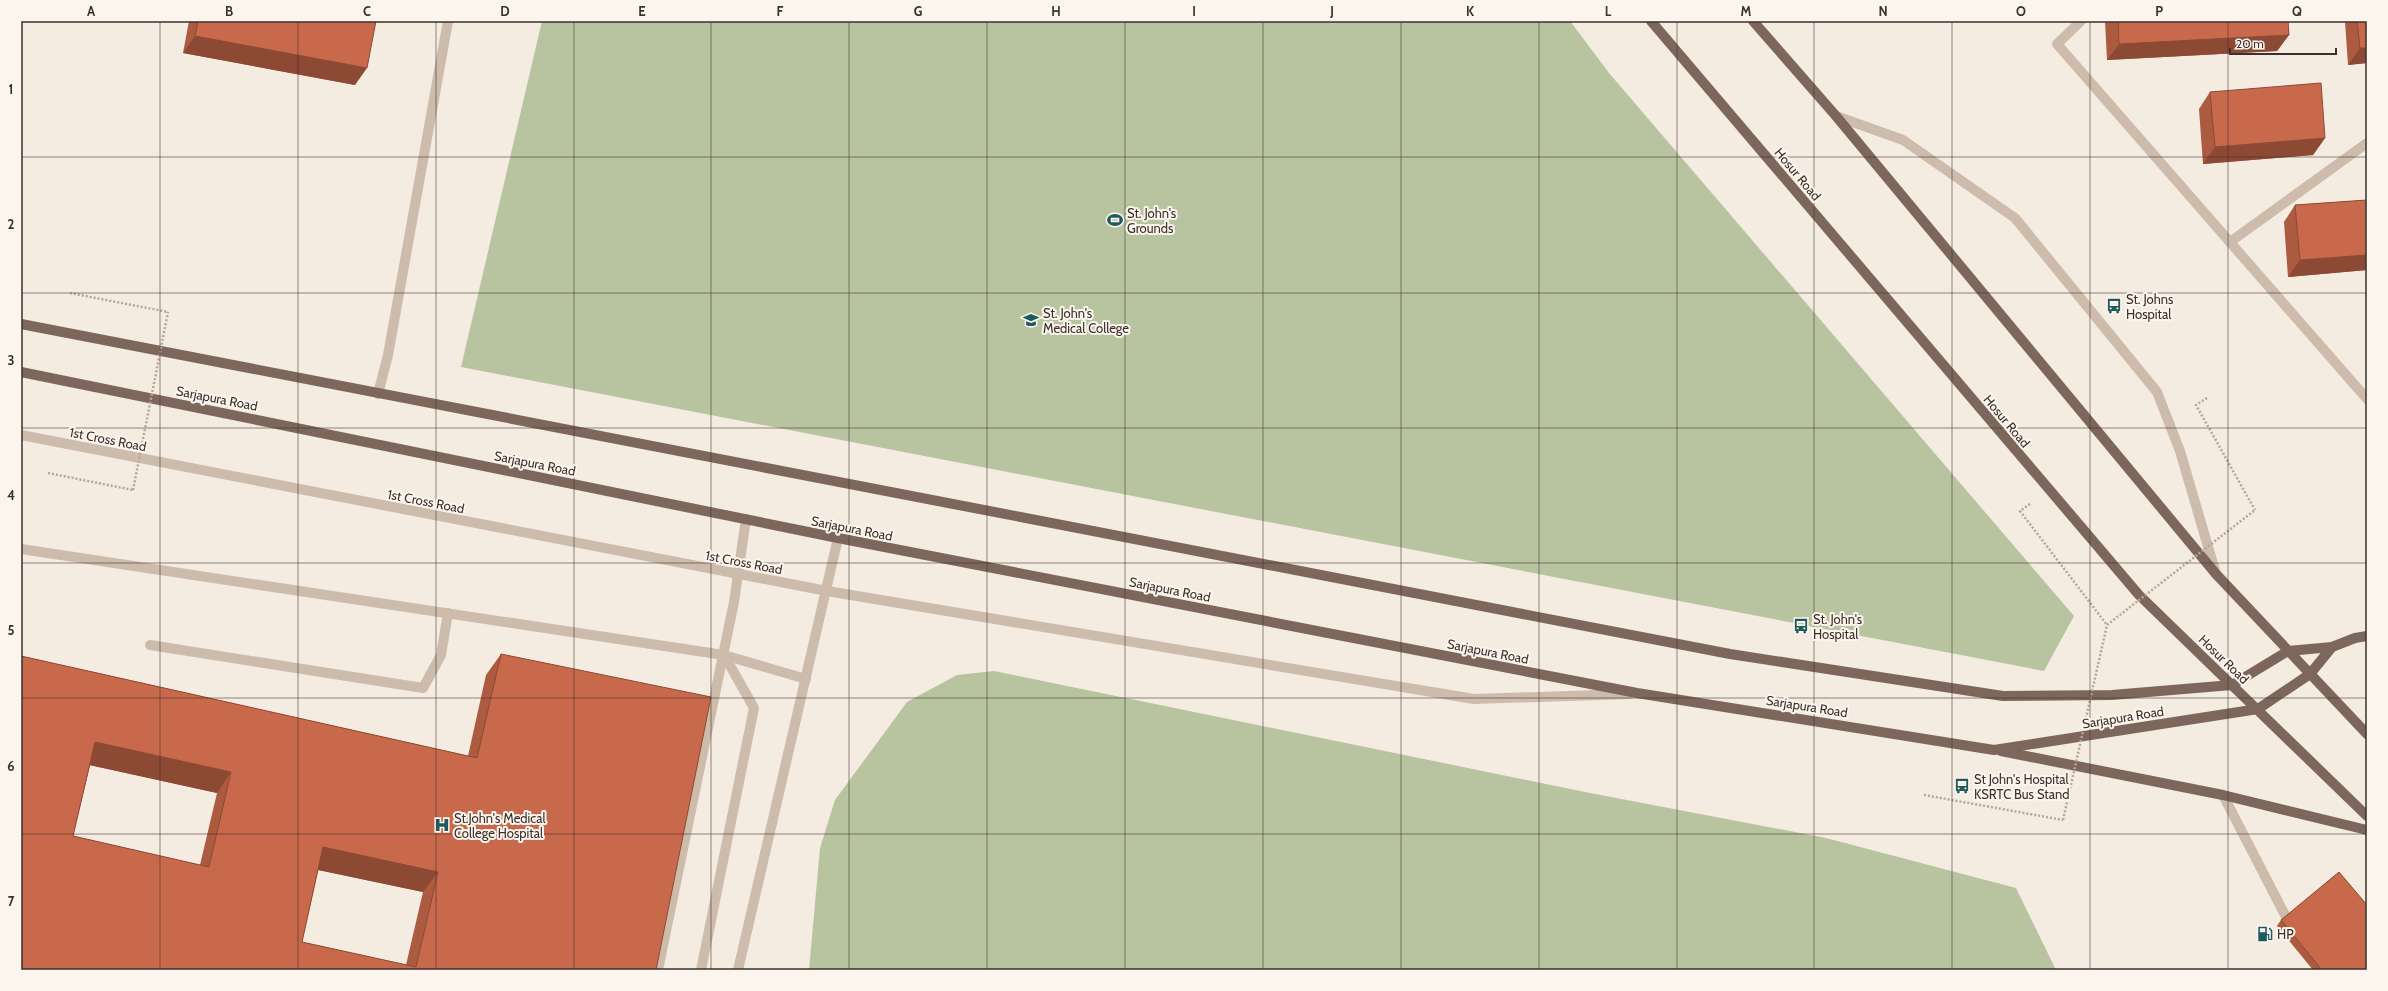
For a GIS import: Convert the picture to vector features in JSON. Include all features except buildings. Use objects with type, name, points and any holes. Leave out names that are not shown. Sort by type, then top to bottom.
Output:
[{"type":"main road","name":"Hosur Road","points":[[1651,21],[2139,595],[2367,816]]},
{"type":"main road","points":[[1753,21],[1836,116],[2216,574],[2367,734]]},
{"type":"main road","name":"Sarjapura Road","points":[[21,324],[1730,654],[2003,696],[2112,695],[2232,685],[2288,651]]},
{"type":"main road","name":"Sarjapura Road","points":[[21,372],[838,538],[1637,693],[1994,750],[2258,710],[2310,674],[2332,647]]},
{"type":"main road","points":[[2288,651],[2332,647],[2355,638],[2367,636]]},
{"type":"main road","points":[[1994,750],[2223,795],[2367,830]]},
{"type":"street","points":[[378,394],[388,355],[448,21]]},
{"type":"street","points":[[2081,21],[2057,44],[2367,399]]},
{"type":"street","points":[[1836,116],[1903,140],[2015,218],[2158,392],[2180,451],[2216,574]]},
{"type":"street","points":[[2230,242],[2367,143]]},
{"type":"street","name":"1st Cross Road","points":[[21,435],[827,591],[1474,700],[1637,693]]},
{"type":"street","points":[[658,970],[724,655],[734,602],[746,519]]},
{"type":"street","points":[[738,970],[827,591],[838,538]]},
{"type":"street","points":[[21,549],[724,655],[806,679]]},
{"type":"street","points":[[150,645],[423,688],[440,655],[448,613]]},
{"type":"street","points":[[701,970],[754,708],[724,655]]},
{"type":"street","points":[[2223,795],[2286,917],[2298,934]]},
{"type":"path","points":[[48,473],[133,490],[168,312],[70,293]]},
{"type":"path","points":[[1924,795],[2063,820],[2107,625],[2255,510],[2196,405],[2207,398]]},
{"type":"path","points":[[2020,511],[2107,625]]},
{"type":"green space","name":"St. John's Grounds","points":[[542,21],[1570,21],[1609,73],[2074,616],[2044,671],[461,367]]},
{"type":"green space","points":[[994,671],[1590,793],[1826,838],[2016,888],[2056,970],[809,970],[820,848],[835,800],[907,702],[957,675]]},
{"type":"place","name":"St. John's Grounds","points":[[1115,220]]},
{"type":"place","name":"St. Johns Hospital","points":[[2114,306]]},
{"type":"place","name":"St. John's Medical College","points":[[1031,320]]},
{"type":"place","name":"St. John's Hospital","points":[[1801,626]]},
{"type":"place","name":"St John's Hospital KSRTC Bus Stand","points":[[1962,786]]},
{"type":"place","name":"St.John's Medical College Hospital","points":[[442,825]]},
{"type":"place","name":"HP","points":[[2265,934]]}]
